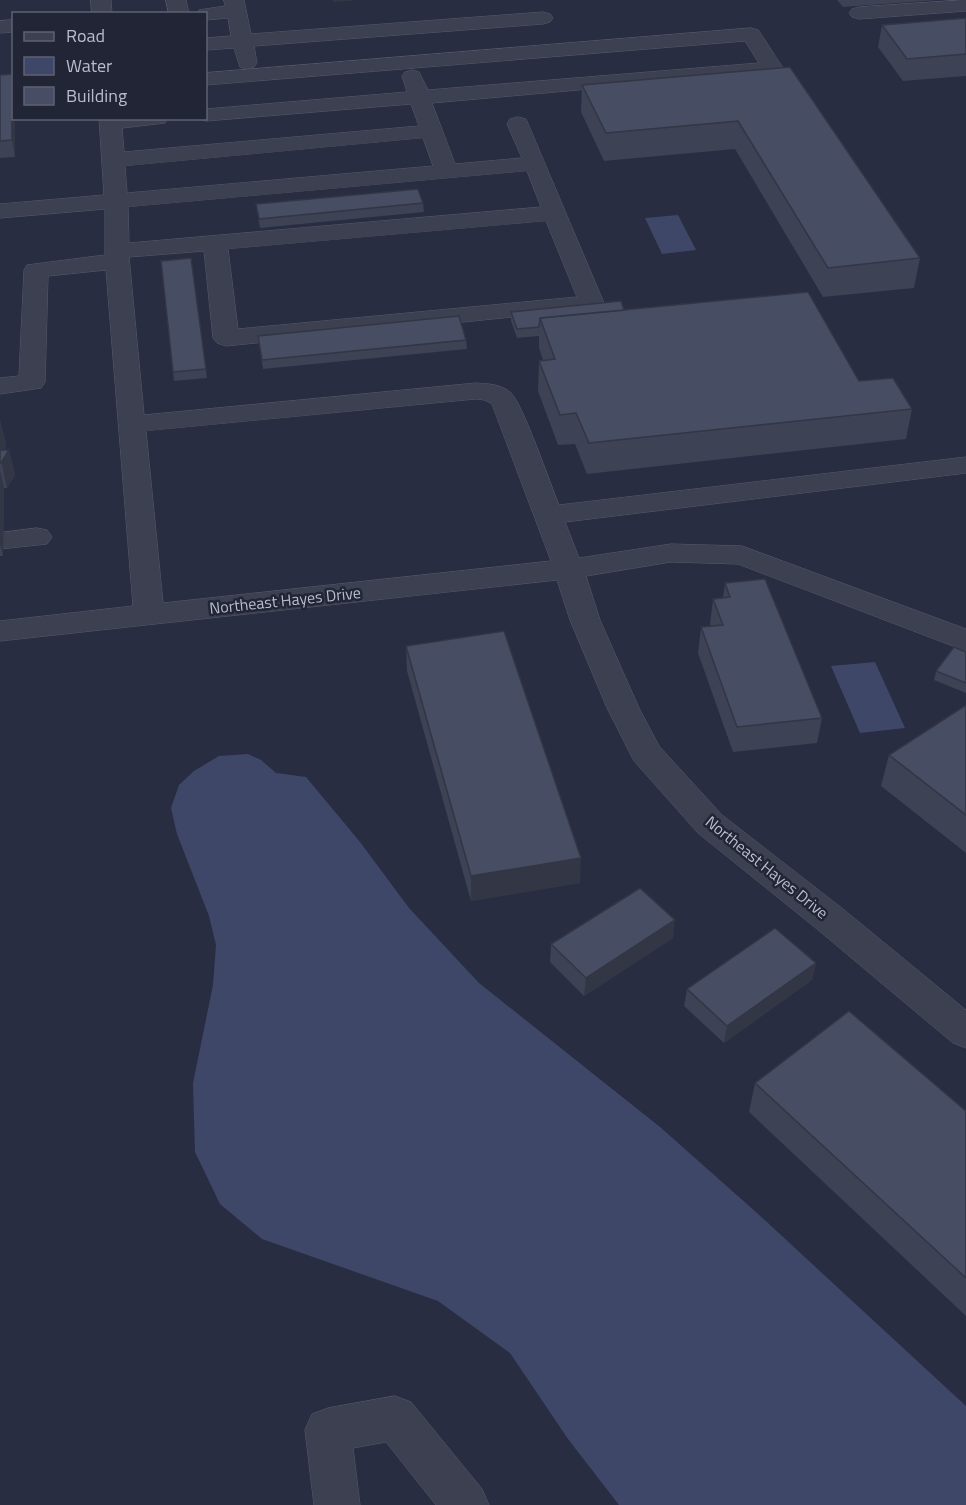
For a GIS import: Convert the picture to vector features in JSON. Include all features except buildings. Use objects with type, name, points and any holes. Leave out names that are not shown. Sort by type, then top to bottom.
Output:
[{"type":"street","points":[[859,13],[966,5]]},
{"type":"street","points":[[207,14],[235,6],[249,76]]},
{"type":"street","points":[[207,44],[243,42],[539,9],[560,50]]},
{"type":"street","points":[[207,79],[751,34],[773,68],[207,115]]},
{"type":"street","points":[[408,63],[446,172]]},
{"type":"street","points":[[110,120],[117,256],[149,614]]},
{"type":"street","points":[[215,243],[226,338],[592,303],[518,124]]},
{"type":"street","points":[[113,160],[432,131]]},
{"type":"street","points":[[0,211],[535,164]]},
{"type":"street","points":[[0,386],[32,382],[36,270],[215,243],[555,213]]},
{"type":"street","points":[[132,424],[492,392],[504,400],[569,569]]},
{"type":"street","points":[[549,515],[966,465]]},
{"type":"street","points":[[3,541],[37,537]]},
{"type":"street","name":"Northeast Hayes Drive","points":[[0,631],[569,569],[671,553],[742,555],[966,641]]},
{"type":"street","name":"Northeast Hayes Drive","points":[[569,569],[585,620],[623,708],[646,753],[711,824],[966,1032]]},
{"type":"street","points":[[337,1505],[328,1430],[395,1418],[466,1505]]},
{"type":"water","points":[[678,215],[696,250],[662,254],[645,218]]},
{"type":"water","points":[[875,662],[905,728],[860,733],[831,666]]},
{"type":"water","points":[[248,754],[261,760],[276,773],[306,777],[360,842],[409,908],[479,983],[660,1127],[757,1213],[966,1406],[966,1505],[619,1505],[568,1439],[510,1353],[438,1301],[262,1239],[220,1204],[195,1152],[193,1083],[213,985],[216,945],[209,916],[177,834],[171,808],[179,785],[194,771],[219,756]]}]
